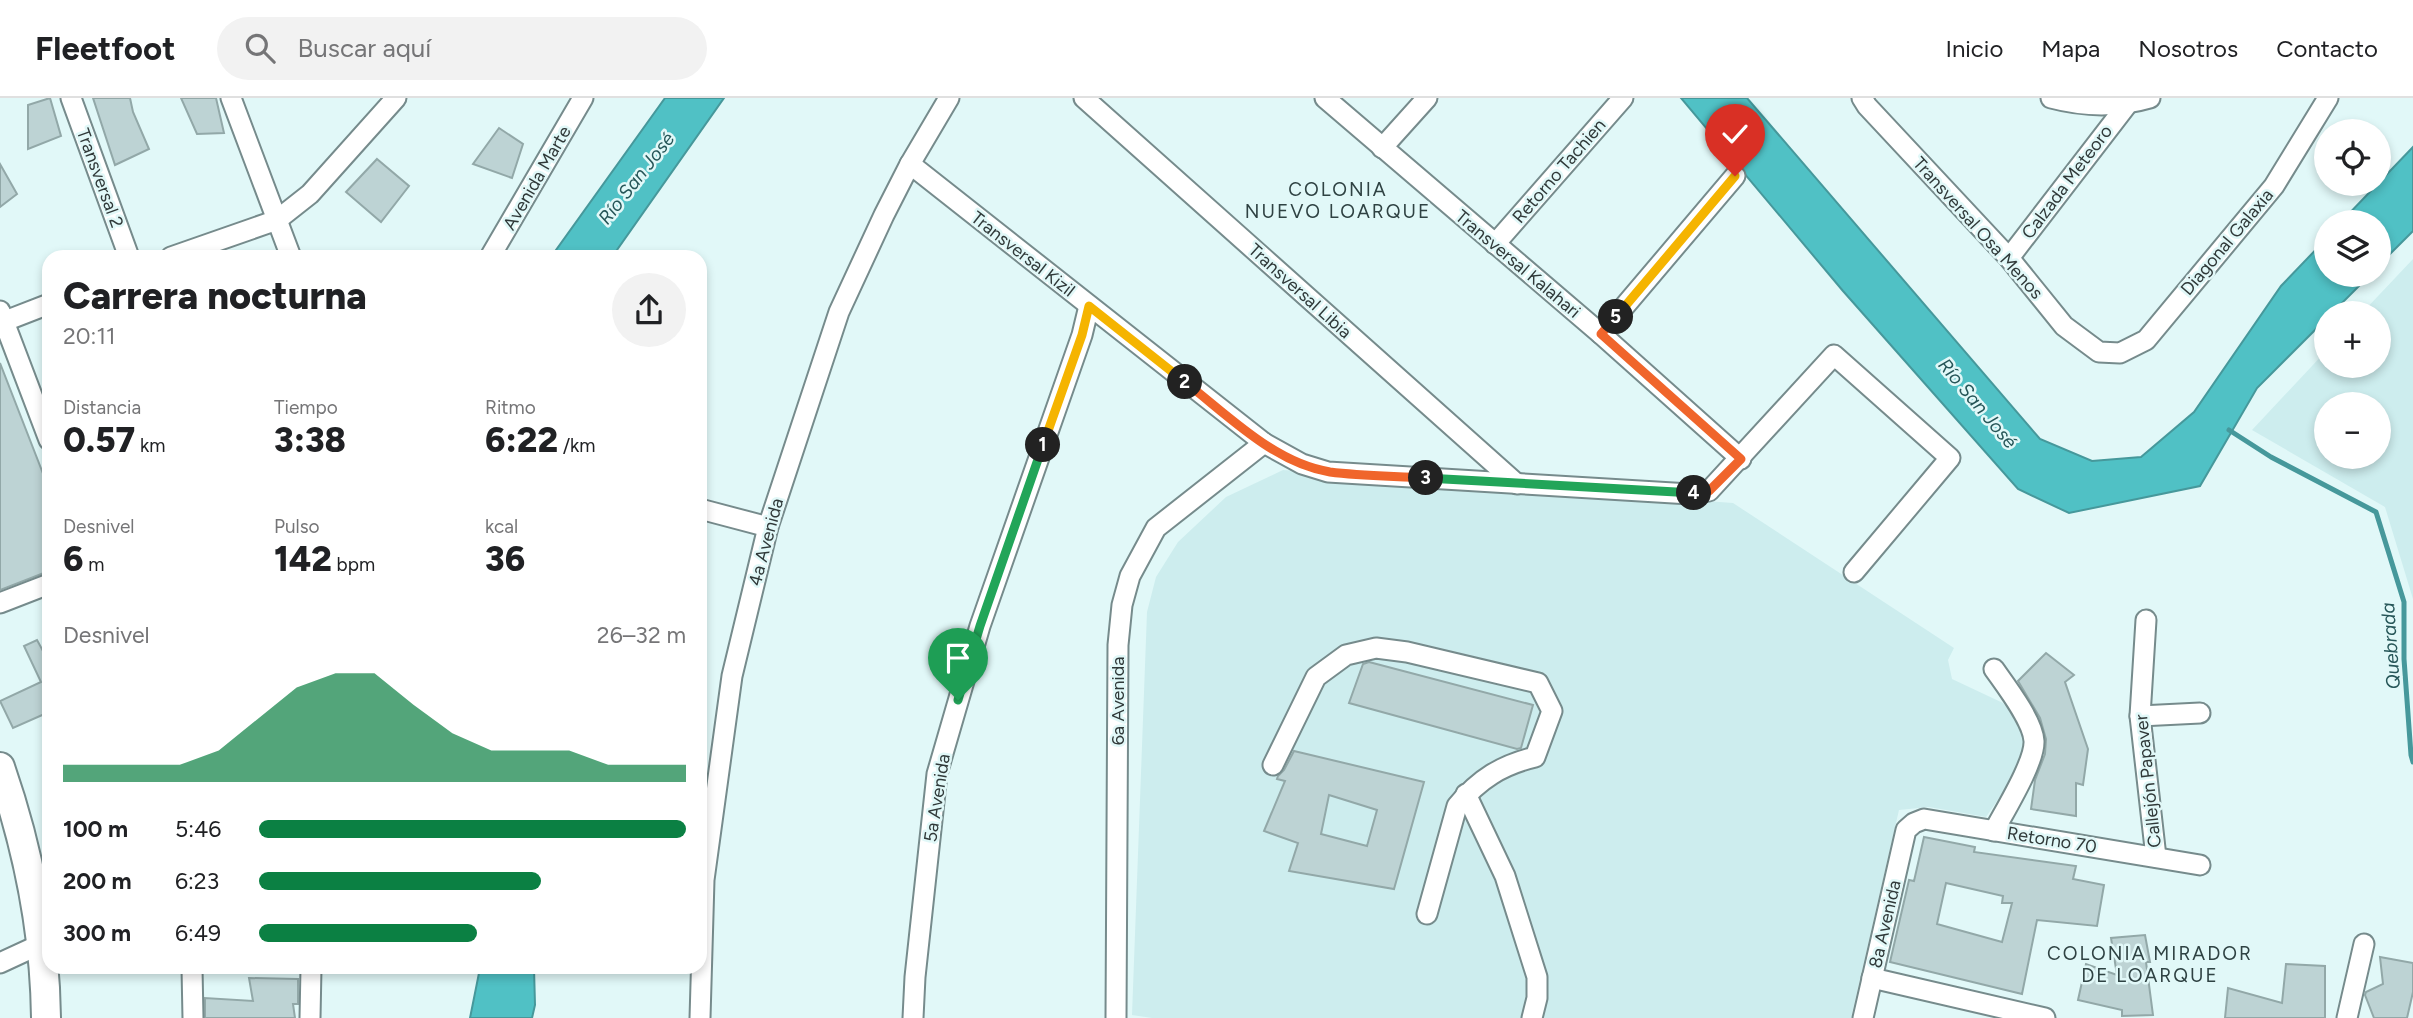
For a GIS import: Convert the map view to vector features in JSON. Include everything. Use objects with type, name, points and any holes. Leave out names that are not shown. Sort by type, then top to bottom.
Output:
[{"type":"highway","points":[[0,766],[20,831],[41,879],[42,959]]},
{"type":"highway","points":[[43,974],[46,1018]]},
{"type":"street","name":"Transversal 2","points":[[71,98],[126,250]]},
{"type":"street","points":[[231,98],[288,250]]},
{"type":"street","points":[[191,250],[277,220],[310,194],[396,98]]},
{"type":"street","name":"Avenida Marte","points":[[494,250],[583,98]]},
{"type":"street","name":"4a Avenida","points":[[707,858],[732,676],[768,527],[839,312],[910,164],[949,98]]},
{"type":"street","name":"Transversal Libia","points":[[1084,98],[1517,484]]},
{"type":"street","name":"Transversal Kalahari","points":[[1325,98],[1601,334],[1741,459]]},
{"type":"street","points":[[1382,148],[1427,98]]},
{"type":"street","name":"Retorno Tachien","points":[[1494,244],[1623,98]]},
{"type":"street","name":"Transversal Osa Menos","points":[[1862,98],[1928,174],[2009,258],[2064,326],[2099,352]]},
{"type":"street","points":[[2051,98],[2078,105],[2126,106],[2150,98]]},
{"type":"street","name":"Diagonal Galaxia","points":[[2099,352],[2120,353],[2146,340],[2274,186],[2328,98]]},
{"type":"street","name":"Calzada Meteoro","points":[[2009,258],[2126,106]]},
{"type":"street","name":"Transversal Kizil","points":[[910,164],[1264,443],[1302,464],[1328,472],[1690,494],[1709,491],[1834,355],[1950,458],[1854,572]]},
{"type":"street","points":[[1601,334],[1735,176]]},
{"type":"street","points":[[42,306],[1,319],[42,422]]},
{"type":"street","name":"5a Avenida","points":[[913,1018],[937,774],[980,626],[1082,335],[1089,306]]},
{"type":"street","name":"6a Avenida","points":[[1116,1018],[1118,645],[1122,605],[1130,576],[1156,528],[1264,443]]},
{"type":"street","points":[[707,511],[768,527]]},
{"type":"street","points":[[0,603],[42,587]]},
{"type":"street","name":"Callejón Papaver","points":[[2146,620],[2140,716],[2156,858]]},
{"type":"street","points":[[1273,765],[1316,677],[1346,655],[1376,649],[1407,652],[1538,683],[1552,711],[1535,757],[1510,763],[1490,775],[1466,794],[1457,806],[1427,914]]},
{"type":"street","points":[[1994,669],[2021,707],[2034,740],[2029,762],[1994,831]]},
{"type":"street","points":[[2140,716],[2200,713]]},
{"type":"street","points":[[1466,794],[1505,876],[1538,977],[1532,1018]]},
{"type":"street","name":"Retorno 70","points":[[1906,830],[1924,819],[2200,865]]},
{"type":"street","name":"8a Avenida","points":[[1863,1018],[1906,830]]},
{"type":"street","points":[[0,963],[41,944]]},
{"type":"street","points":[[2347,1018],[2364,944]]},
{"type":"street","points":[[192,974],[193,1018]]},
{"type":"street","points":[[310,1018],[311,974]]},
{"type":"street","name":"4a Avenida","points":[[700,1018],[701,974]]},
{"type":"street","points":[[1872,978],[2045,1018]]},
{"type":"shaded area","points":[[2413,259],[2413,599],[2385,507],[2319,469],[2391,469],[2391,392],[2314,392],[2314,466],[2252,430],[2314,364],[2314,378],[2391,378],[2391,301],[2373,301],[2387,287],[2391,287],[2391,282]]},
{"type":"shaded area","points":[[1283,470],[1733,503],[1954,648],[1948,660],[1952,679],[2003,703],[2023,727],[2024,752],[2010,782],[1986,817],[1929,807],[1899,810],[1851,1018],[1152,1018],[1132,1015],[1147,612],[1156,577],[1178,542],[1226,497]]},
{"type":"water","name":"Río San José","points":[[665,98],[724,98],[617,250],[556,250]]},
{"type":"water","name":"Río San José","points":[[1681,98],[1747,98],[2040,439],[2092,461],[2141,457],[2194,412],[2281,286],[2314,252],[2314,287],[2358,287],[2344,301],[2314,301],[2314,331],[2257,388],[2200,486],[2069,513],[2018,489],[1843,291]]},
{"type":"water","points":[[2413,147],[2413,231],[2391,253],[2391,210],[2353,210],[2366,196],[2391,196],[2391,170]]},
{"type":"water","points":[[479,974],[534,974],[535,1005],[532,1018],[470,1018]]},
{"type":"building","points":[[50,98],[61,136],[28,149],[28,105]]},
{"type":"building","points":[[93,98],[130,98],[149,149],[115,165]]},
{"type":"building","points":[[181,98],[216,98],[224,133],[197,134]]},
{"type":"building","points":[[499,128],[523,144],[512,178],[473,164]]},
{"type":"building","points":[[377,159],[409,186],[381,222],[346,192]]},
{"type":"building","points":[[0,164],[17,194],[0,207]]},
{"type":"building","points":[[0,363],[42,471],[42,574],[0,590]]},
{"type":"building","points":[[37,640],[42,649],[42,715],[13,728],[0,701],[41,682],[24,646]]},
{"type":"building","points":[[2046,653],[2074,675],[2065,682],[2088,749],[2083,785],[2076,783],[2076,816],[2031,809],[2035,780],[2045,754],[2046,739],[2040,718],[2018,681]]},
{"type":"building","points":[[1369,662],[1533,705],[1521,748],[1349,703],[1363,664]]},
{"type":"building","points":[[1294,751],[1424,782],[1394,889],[1289,871],[1298,843],[1264,831],[1285,781],[1277,779]],"holes":[[[1329,795],[1377,810],[1367,846],[1321,834]]]},
{"type":"building","points":[[1924,837],[1975,847],[1974,852],[2076,866],[2073,879],[2104,885],[2097,926],[2037,920],[2022,994],[1890,962],[1909,880],[1914,881]],"holes":[[[1946,883],[2003,896],[2002,903],[2012,903],[2002,942],[1937,924]]]},
{"type":"building","points":[[2145,935],[2150,962],[2146,962],[2153,1015],[2122,1016],[2122,1010],[2078,1000],[2086,964],[2117,975],[2111,938]]},
{"type":"building","points":[[2380,957],[2413,963],[2413,992],[2407,1018],[2374,1018],[2365,995],[2383,984]]},
{"type":"building","points":[[2286,964],[2325,966],[2325,1018],[2225,1018],[2228,988],[2282,1003]]},
{"type":"building","points":[[249,978],[298,979],[298,1004],[293,1004],[295,1018],[205,1018],[205,998],[253,1001]]},
{"type":"waterway","name":"Quebrada","points":[[2229,430],[2271,457],[2376,512],[2404,602],[2404,659],[2413,762]]},
{"type":"district","name":"COLONIA NUEVO LOARQUE","points":[[1338,200]]},
{"type":"district","name":"COLONIA MIRADOR DE LOARQUE","points":[[2150,964]]},
{"type":"route","points":[[958,700],[980,626],[1082,335],[1089,306],[1264,443],[1302,464],[1328,472],[1690,494],[1709,491],[1741,459],[1601,334],[1735,176]]}]
